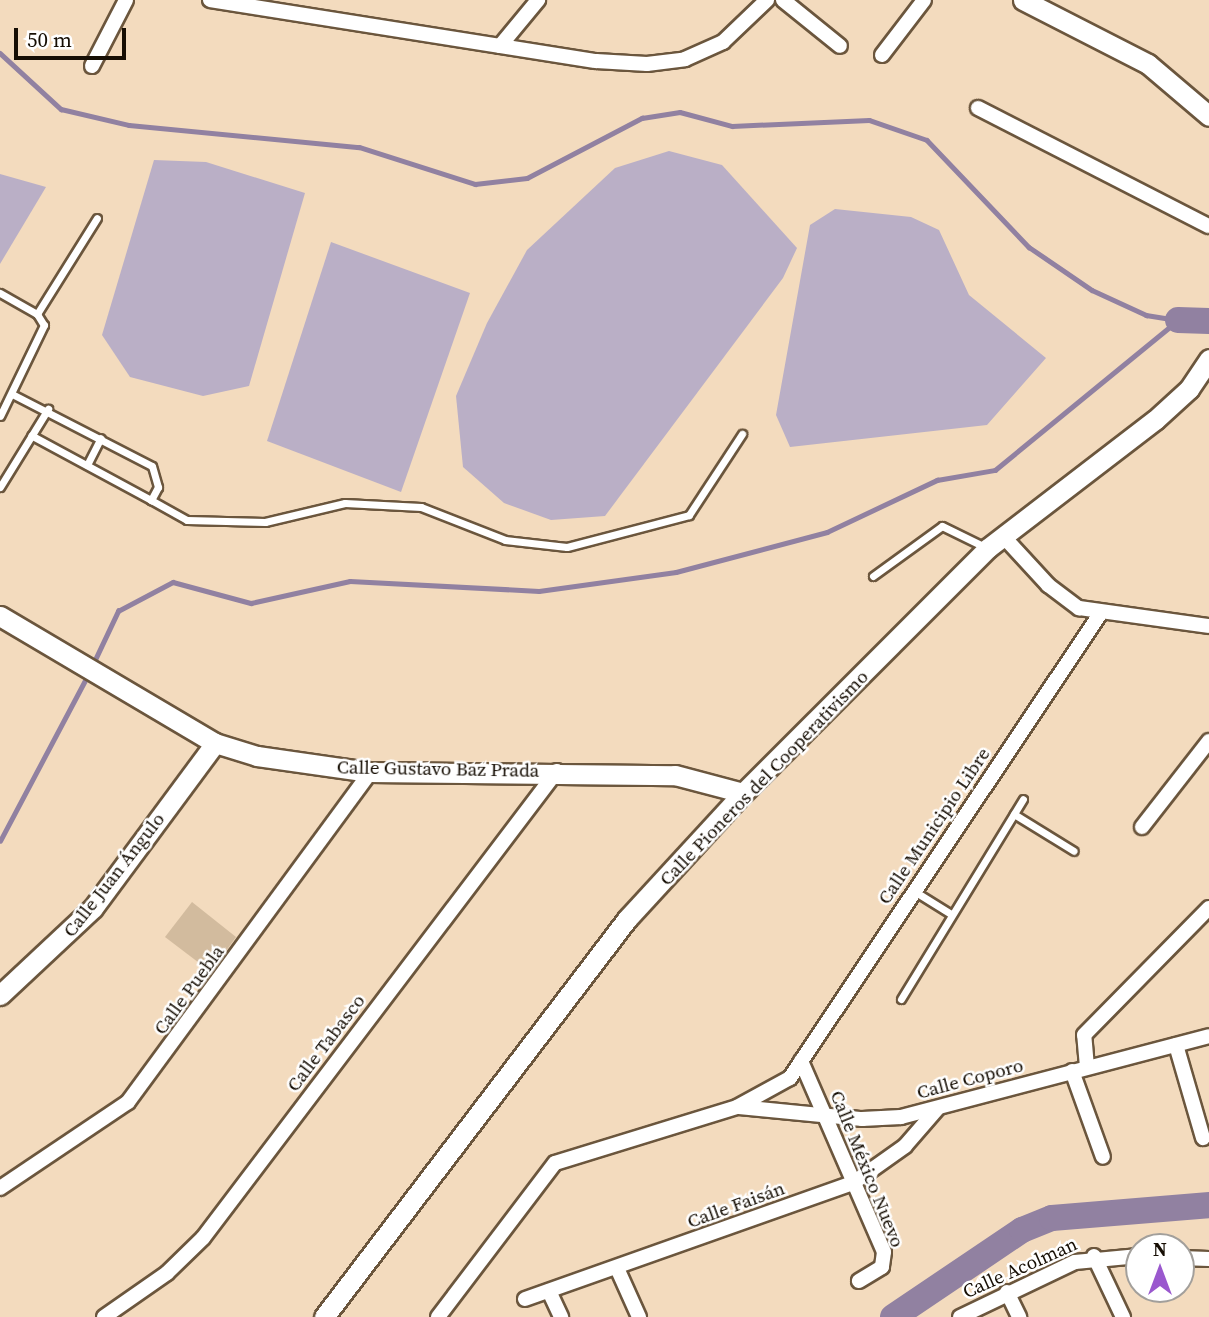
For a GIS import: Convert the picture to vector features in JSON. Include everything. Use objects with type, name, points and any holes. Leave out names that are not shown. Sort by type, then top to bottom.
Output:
[{"type":"street","points":[[92,66],[126,0]]},
{"type":"street","points":[[210,0],[596,61],[647,64],[685,59],[723,42],[767,0]]},
{"type":"street","points":[[303,13],[314,0]]},
{"type":"street","points":[[500,46],[538,0]]},
{"type":"street","points":[[783,0],[840,46]]},
{"type":"street","points":[[882,55],[924,0]]},
{"type":"street","points":[[1023,0],[1148,64],[1209,116]]},
{"type":"street","points":[[978,108],[1209,226]]},
{"type":"street","name":"Calle Pioneros del Cooperativismo","points":[[324,1317],[627,919],[743,793],[995,542],[1155,420],[1189,389],[1209,359]]},
{"type":"street","points":[[995,542],[1062,597],[1100,614],[1209,626]]},
{"type":"street","name":"Calle Municipio Libre","points":[[802,1061],[1100,614]]},
{"type":"street","name":"Calle Gustavo Baz Prada","points":[[0,616],[215,743],[257,757],[370,772],[557,771],[675,775],[743,793]]},
{"type":"street","points":[[1142,827],[1209,741]]},
{"type":"street","name":"Calle Juan Ángulo","points":[[0,995],[93,908],[215,743]]},
{"type":"street","name":"Calle Tabasco","points":[[104,1317],[167,1273],[203,1238],[557,771]]},
{"type":"street","name":"Calle Puebla","points":[[0,1188],[128,1102],[370,772]]},
{"type":"street","points":[[1087,1067],[1084,1035],[1209,908]]},
{"type":"street","name":"Calle Coporo","points":[[737,1107],[880,1120],[937,1108],[1209,1037]]},
{"type":"street","points":[[1176,1045],[1203,1138]]},
{"type":"street","name":"Calle Coporo","points":[[438,1317],[555,1163],[737,1107],[778,1087],[802,1061]]},
{"type":"street","name":"Calle México Nuevo","points":[[802,1061],[885,1260],[859,1281]]},
{"type":"street","points":[[1072,1071],[1103,1157]]},
{"type":"street","name":"Calle Faisán","points":[[525,1299],[853,1183],[905,1146],[937,1108]]},
{"type":"street","points":[[1094,1256],[1123,1317]]},
{"type":"street","name":"Calle Acolman","points":[[960,1317],[1007,1292],[1094,1256],[1125,1256]]},
{"type":"street","points":[[617,1268],[639,1317]]},
{"type":"street","points":[[549,1291],[561,1317]]},
{"type":"street","points":[[1007,1292],[1019,1317]]},
{"type":"lane","points":[[37,314],[97,218]]},
{"type":"lane","points":[[0,293],[37,314],[44,325],[0,416]]},
{"type":"lane","points":[[12,394],[48,409],[158,471],[151,500]]},
{"type":"lane","points":[[0,487],[48,409]]},
{"type":"lane","points":[[31,435],[187,520],[265,522],[345,503],[421,507],[505,540],[567,547],[690,515],[741,434]]},
{"type":"lane","points":[[87,465],[101,438]]},
{"type":"lane","points":[[873,576],[942,526],[995,542]]},
{"type":"lane","points":[[901,999],[1023,799]]},
{"type":"lane","points":[[1014,814],[1074,851]]},
{"type":"lane","points":[[914,891],[951,914]]},
{"type":"shaded area","points":[[669,151],[722,165],[797,248],[783,278],[605,516],[551,520],[504,503],[463,467],[456,396],[487,323],[527,250],[615,168]]},
{"type":"shaded area","points":[[154,160],[206,162],[305,193],[249,386],[203,396],[130,377],[102,335]]},
{"type":"shaded area","points":[[0,174],[46,187],[0,264]]},
{"type":"shaded area","points":[[835,209],[911,217],[939,230],[969,295],[1046,358],[987,425],[790,447],[776,415],[810,225]]},
{"type":"shaded area","points":[[331,242],[470,293],[401,492],[267,441]]},
{"type":"building","points":[[192,902],[236,937],[211,972],[165,937]]},
{"type":"waterway","points":[[0,53],[61,109],[129,125],[359,147],[475,184],[527,178],[642,118],[680,112],[732,126],[869,120],[927,140],[1029,247],[1092,290],[1146,315],[1177,320]]},
{"type":"waterway","points":[[93,664],[118,611],[173,582],[251,603],[350,581],[539,591],[676,572],[827,532],[937,480],[995,470],[1178,320]]},
{"type":"waterway","points":[[1178,320],[1209,321]]},
{"type":"waterway","points":[[0,841],[88,675]]},
{"type":"waterway","points":[[893,1317],[1022,1230],[1052,1218],[1209,1205]]}]
